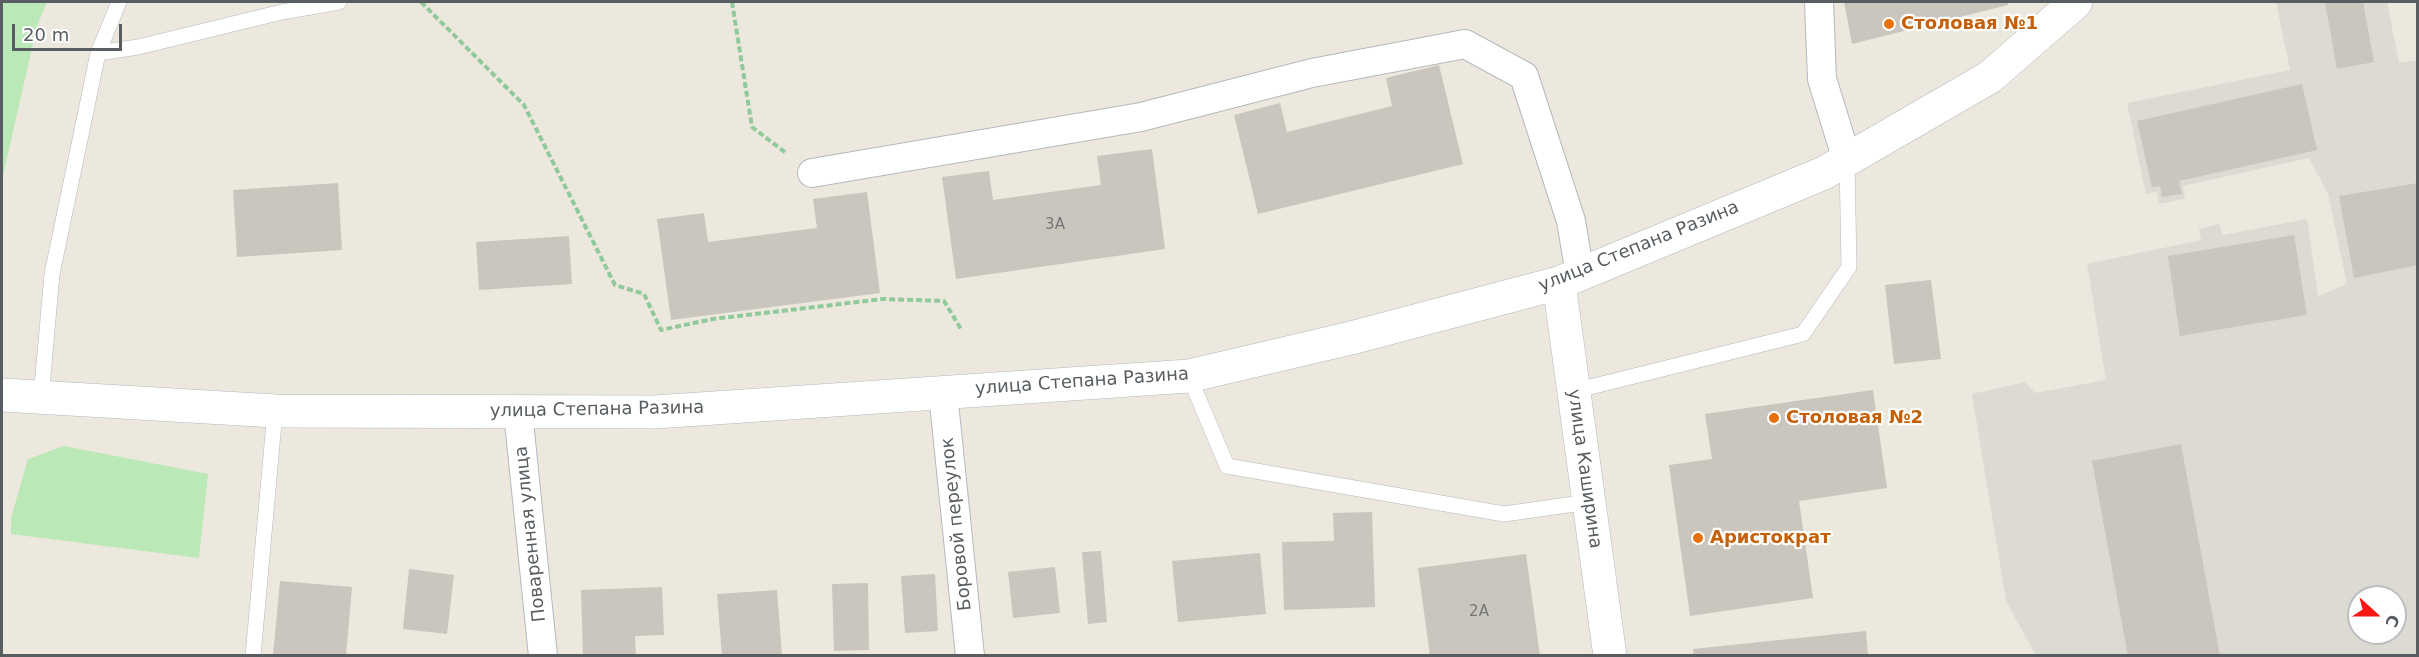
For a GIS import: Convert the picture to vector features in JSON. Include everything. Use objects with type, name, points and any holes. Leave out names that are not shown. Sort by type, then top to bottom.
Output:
[{"type":"main road","name":"улица Степана Разина","points":[[2,395],[276,411],[655,412],[1189,376],[1351,338],[1569,278],[1824,173],[1990,77],[2076,2]]},
{"type":"main road","name":"улица Каширина","points":[[1569,278],[1574,391],[1610,656]]},
{"type":"street","points":[[1819,2],[1822,80],[1847,160]]},
{"type":"street","points":[[812,173],[1141,117],[1312,74],[1465,44],[1524,76],[1570,221],[1569,278]]},
{"type":"street","name":"Боровой переулок","points":[[943,393],[970,656]]},
{"type":"street","name":"Поваренная улица","points":[[518,412],[543,656]]},
{"type":"lane","points":[[41,398],[52,274],[98,53],[119,2]]},
{"type":"lane","points":[[98,53],[138,47],[282,12],[339,2]]},
{"type":"lane","points":[[1574,391],[1803,334],[1849,267],[1847,160]]},
{"type":"lane","points":[[1189,376],[1227,466],[1504,514],[1589,502]]},
{"type":"lane","points":[[253,656],[276,411]]},
{"type":"path","points":[[421,2],[524,105],[615,285],[644,294],[661,330],[713,319],[883,299],[944,301],[960,329]]},
{"type":"path","points":[[732,2],[752,127],[812,173]]},
{"type":"shaded area","points":[[2276,2],[2387,2],[2399,63],[2418,60],[2417,655],[2036,655],[2006,601],[1972,394],[2025,382],[2035,393],[2106,380],[2087,264],[2201,240],[2199,229],[2219,224],[2223,235],[2307,219],[2318,296],[2347,284],[2328,194],[2309,158],[2183,186],[2185,199],[2159,204],[2157,192],[2146,194],[2127,103],[2290,70]]},
{"type":"green space","points":[[2,2],[47,2],[37,26],[2,180]]},
{"type":"green space","points":[[64,446],[208,474],[199,558],[11,534],[11,518],[28,459]]},
{"type":"building","name":"Столовая №1","points":[[1844,2],[2008,2],[2008,5],[1852,44]]},
{"type":"building","points":[[2325,2],[2363,2],[2374,62],[2337,69]]},
{"type":"building","points":[[1439,65],[1463,164],[1258,214],[1234,115],[1280,103],[1287,132],[1392,106],[1386,78]]},
{"type":"building","points":[[2302,84],[2317,150],[2179,181],[2182,194],[2162,197],[2160,186],[2152,187],[2137,121]]},
{"type":"building","points":[[1152,149],[1165,249],[956,279],[942,177],[989,171],[993,200],[1101,185],[1097,156]]},
{"type":"building","points":[[338,183],[342,250],[237,257],[233,190]]},
{"type":"building","points":[[2418,183],[2418,265],[2354,278],[2339,196]]},
{"type":"building","points":[[867,192],[880,293],[671,320],[657,219],[704,213],[708,242],[817,228],[813,199]]},
{"type":"building","points":[[2294,235],[2307,315],[2180,336],[2168,256]]},
{"type":"building","points":[[569,236],[572,284],[479,290],[476,242]]},
{"type":"building","points":[[1931,280],[1941,359],[1894,364],[1885,285]]},
{"type":"building","points":[[1873,390],[1887,488],[1799,501],[1813,598],[1690,616],[1669,465],[1712,459],[1705,414]]},
{"type":"building","points":[[2181,444],[2220,656],[2128,656],[2092,461]]},
{"type":"building","points":[[1372,512],[1375,607],[1284,610],[1282,542],[1334,541],[1333,513]]},
{"type":"building","points":[[1101,551],[1107,622],[1088,624],[1082,552]]},
{"type":"building","points":[[1260,553],[1266,614],[1178,622],[1172,561]]},
{"type":"building","points":[[1526,554],[1540,656],[1430,656],[1418,568]]},
{"type":"building","points":[[1055,567],[1060,613],[1013,618],[1008,572]]},
{"type":"building","points":[[409,569],[454,575],[447,634],[403,629]]},
{"type":"building","points":[[935,574],[938,631],[905,633],[901,576]]},
{"type":"building","points":[[280,581],[352,587],[346,656],[273,656]]},
{"type":"building","points":[[868,583],[869,650],[834,651],[832,584]]},
{"type":"building","points":[[662,587],[664,635],[635,636],[636,656],[583,656],[581,590]]},
{"type":"building","points":[[777,590],[782,656],[722,656],[717,594]]},
{"type":"building","points":[[1866,631],[1868,656],[1694,656],[1693,649]]},
{"type":"place","name":"Столовая №1","points":[[1889,24]]},
{"type":"place","name":"Столовая №2","points":[[1774,418]]},
{"type":"place","name":"Аристократ","points":[[1698,538]]}]
